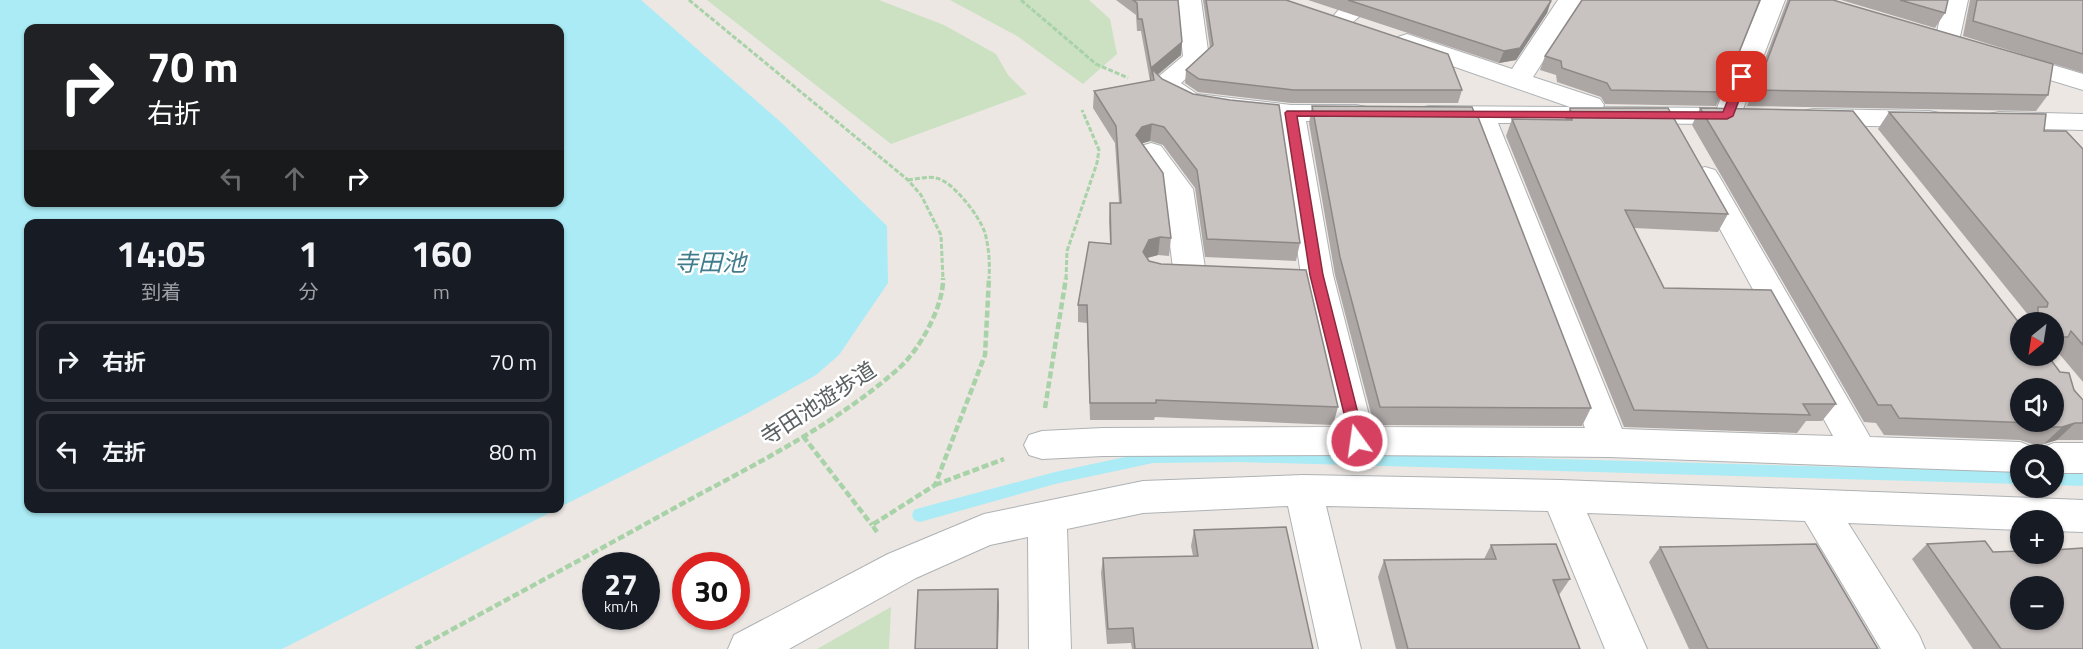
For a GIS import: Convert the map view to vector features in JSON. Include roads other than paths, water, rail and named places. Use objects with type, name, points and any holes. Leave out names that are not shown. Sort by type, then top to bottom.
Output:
[{"type":"street","points":[[1189,0],[1196,58],[1164,83],[1190,101],[1291,113],[1617,114],[2083,122]]},
{"type":"street","points":[[1360,0],[1353,24],[1617,114]]},
{"type":"street","points":[[1518,80],[1570,0]]},
{"type":"street","points":[[1727,116],[1773,0]]},
{"type":"street","points":[[1956,0],[1958,45],[2083,82]]},
{"type":"street","points":[[1291,113],[1305,274],[1357,441]]},
{"type":"street","points":[[1481,114],[1609,443]]},
{"type":"street","points":[[1670,115],[1860,452]]},
{"type":"street","points":[[1852,118],[1874,146]]},
{"type":"street","points":[[2045,121],[2068,145]]},
{"type":"street","points":[[1151,152],[1178,189],[1187,268]]},
{"type":"street","points":[[1054,444],[1357,441],[1609,443],[2010,456]]},
{"type":"street","points":[[2064,458],[2083,458]]},
{"type":"street","points":[[1303,490],[1340,649]]},
{"type":"street","points":[[749,649],[902,566],[984,530],[1143,497],[1303,490],[1561,496],[2083,516]]},
{"type":"street","points":[[1561,496],[1626,649]]},
{"type":"street","points":[[1816,505],[1904,649]]},
{"type":"street","points":[[1047,516],[1050,649]]},
{"type":"water","name":"寺田池","points":[[0,0],[641,0],[784,125],[887,226],[888,283],[839,355],[816,375],[748,413],[564,505],[564,219],[24,219],[24,513],[549,513],[282,649],[0,649]]},
{"type":"waterway","points":[[920,515],[1055,478],[1153,457],[1239,456],[2010,478]]},
{"type":"waterway","points":[[2064,479],[2083,480]]}]
